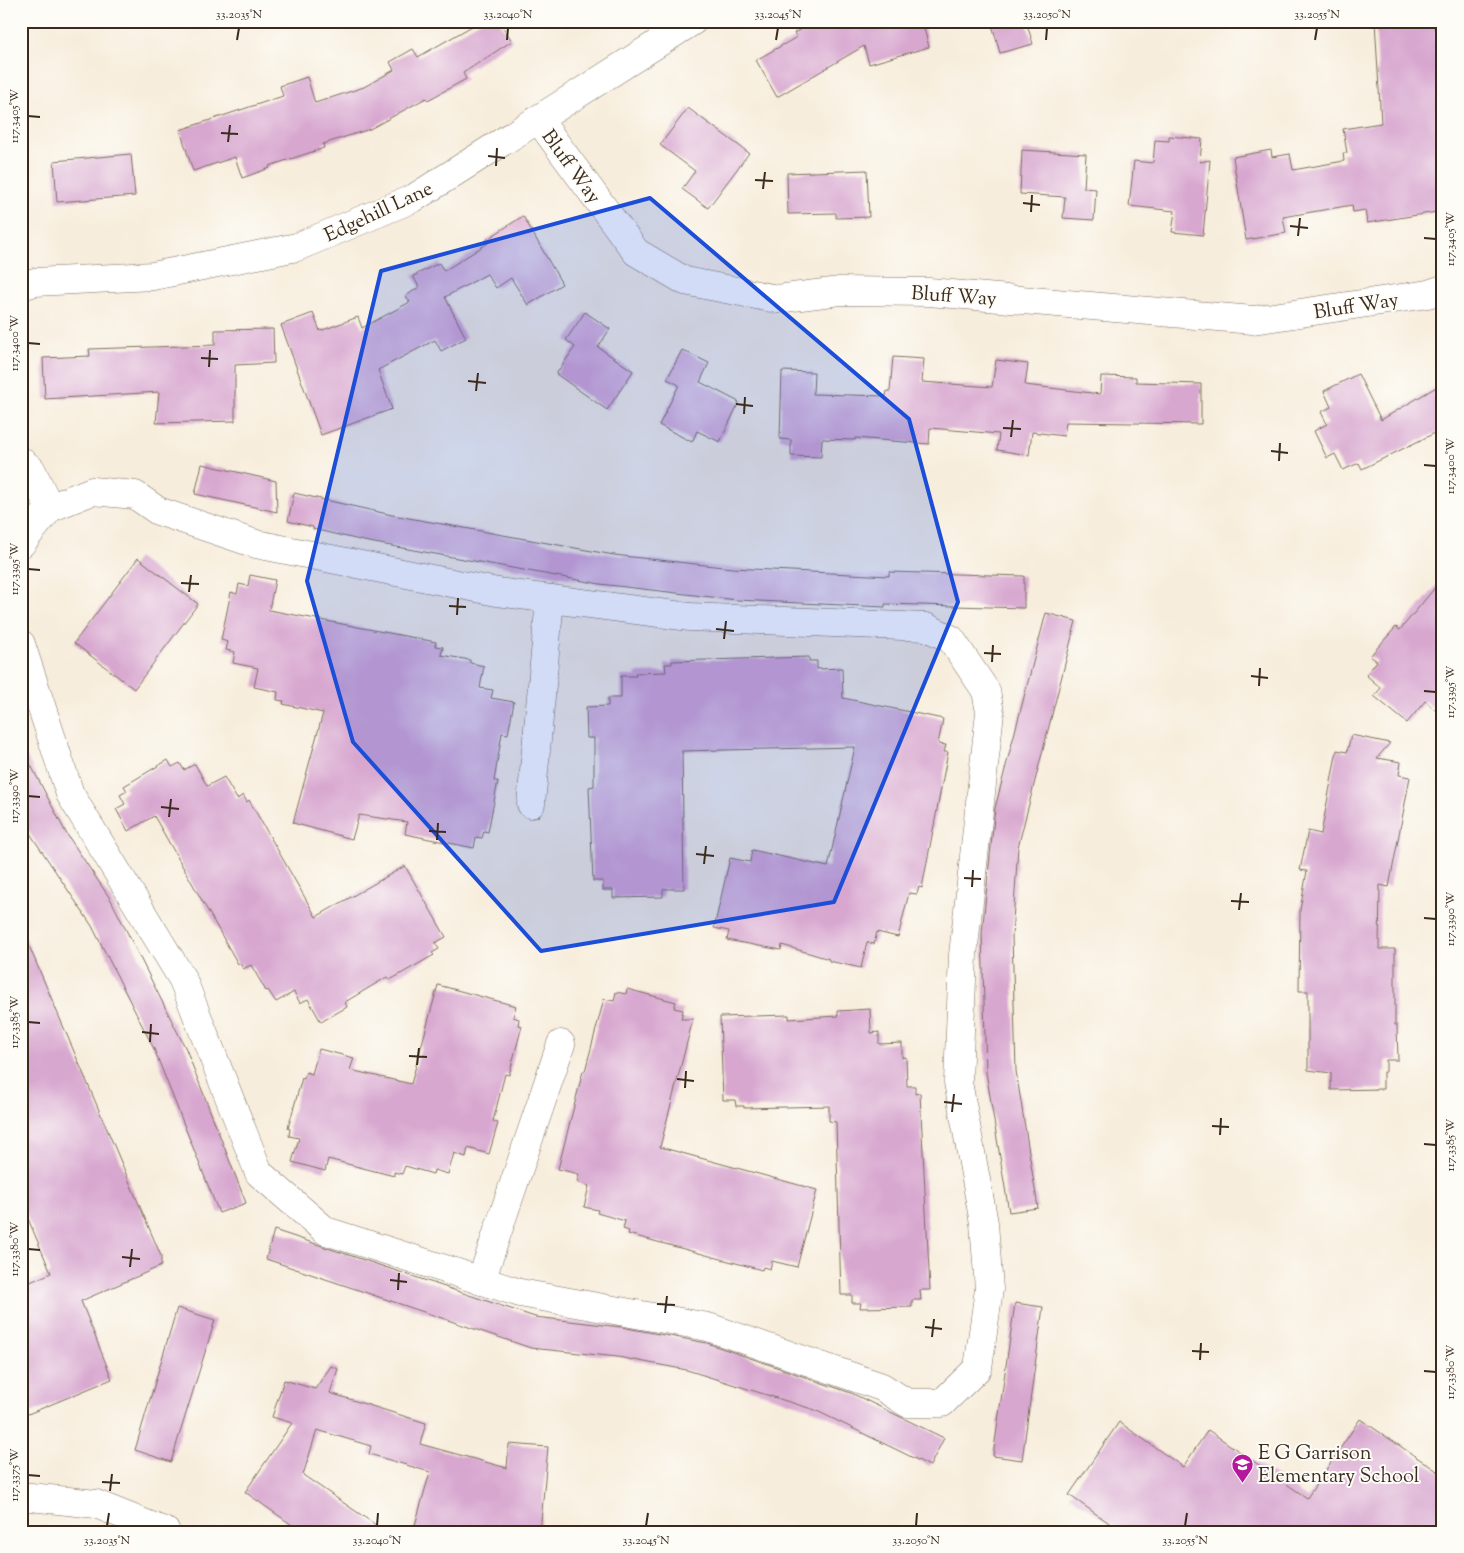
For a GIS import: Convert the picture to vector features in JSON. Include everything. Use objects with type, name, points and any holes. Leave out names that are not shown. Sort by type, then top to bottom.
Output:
[{"type":"street","name":"Edgehill Lane","points":[[21,286],[34,282],[153,276],[297,247],[414,198],[693,21]]},
{"type":"street","name":"Bluff Way","points":[[538,119],[636,252],[685,281],[778,299],[840,291],[928,292],[1253,320],[1428,294],[1443,289]]},
{"type":"street","points":[[21,461],[31,469],[50,508]]},
{"type":"street","points":[[21,544],[50,508],[92,491],[135,495],[158,511],[256,544],[497,592],[690,617],[926,627],[952,640],[986,690],[990,712],[963,955],[958,1082],[984,1223],[989,1289],[978,1368],[942,1403],[907,1403],[882,1387],[708,1327],[520,1293],[326,1231],[259,1173],[183,980],[70,794],[21,644]]},
{"type":"street","points":[[531,804],[550,599]]},
{"type":"street","points":[[481,1281],[561,1044]]},
{"type":"street","points":[[21,1496],[96,1504],[166,1532]]},
{"type":"highlighted area","points":[[650,198],[909,419],[958,602],[834,902],[541,951],[353,742],[307,581],[381,271]]},
{"type":"building","points":[[481,21],[499,21],[512,41],[463,73],[466,79],[428,100],[426,98],[370,129],[323,144],[324,148],[269,166],[270,168],[242,178],[235,157],[193,171],[180,130],[283,96],[280,86],[307,77],[315,103],[364,87],[394,70],[390,62],[413,49],[418,57]]},
{"type":"building","points":[[815,21],[922,21],[929,47],[869,64],[864,46],[777,97],[756,60],[797,37],[794,33]]},
{"type":"building","points":[[991,21],[1026,21],[1033,44],[1000,53]]},
{"type":"building","points":[[1375,21],[1434,21],[1434,29],[1443,28],[1443,211],[1367,223],[1365,210],[1353,212],[1352,205],[1283,217],[1286,233],[1246,240],[1233,157],[1271,150],[1272,157],[1290,154],[1293,170],[1344,161],[1343,153],[1347,153],[1343,129],[1381,123]]},
{"type":"building","points":[[688,108],[749,153],[708,208],[682,189],[695,171],[660,145]]},
{"type":"building","points":[[1169,136],[1202,139],[1200,162],[1210,160],[1203,235],[1172,232],[1175,211],[1129,206],[1134,161],[1153,163],[1155,140],[1169,141]]},
{"type":"building","points":[[1022,150],[1086,154],[1084,188],[1096,189],[1094,220],[1063,218],[1065,197],[1020,194]]},
{"type":"building","points":[[131,154],[135,196],[57,202],[54,161]]},
{"type":"building","points":[[867,170],[869,217],[836,218],[836,213],[788,214],[787,173]]},
{"type":"building","points":[[523,216],[562,284],[528,305],[511,278],[496,288],[487,274],[445,297],[466,338],[441,351],[435,340],[378,370],[392,409],[321,435],[281,325],[313,313],[320,331],[358,317],[362,328],[410,302],[406,296],[419,287],[413,276],[439,263],[444,271],[488,243],[486,240]]},
{"type":"building","points":[[585,312],[610,329],[598,347],[633,371],[607,410],[556,374],[575,347],[566,340]]},
{"type":"building","points":[[273,329],[274,363],[235,365],[235,421],[156,423],[159,392],[45,399],[43,358],[90,356],[89,349],[215,345],[215,330]]},
{"type":"building","points":[[682,350],[709,363],[700,382],[739,402],[720,442],[697,431],[692,442],[659,425],[679,385],[667,379]]},
{"type":"building","points":[[893,357],[924,359],[922,382],[992,387],[996,360],[1028,364],[1025,385],[1100,394],[1101,376],[1136,377],[1136,382],[1201,384],[1201,424],[1066,422],[1064,436],[1032,432],[1029,455],[997,450],[999,434],[930,428],[929,444],[855,438],[855,440],[822,439],[821,457],[791,456],[791,440],[780,439],[782,371],[814,372],[813,394],[886,396],[887,391],[890,391]]},
{"type":"building","points":[[1358,374],[1381,420],[1443,383],[1443,429],[1362,469],[1359,463],[1343,470],[1335,454],[1327,458],[1314,431],[1327,424],[1321,412],[1331,407],[1324,391]]},
{"type":"building","points":[[202,464],[276,481],[277,512],[195,494]]},
{"type":"building","points":[[294,493],[392,515],[614,555],[732,568],[889,576],[889,572],[1024,576],[1024,608],[885,604],[885,607],[737,600],[600,584],[364,541],[313,529],[313,527],[288,521]]},
{"type":"building","points":[[138,558],[198,604],[134,689],[74,643]]},
{"type":"building","points":[[250,575],[275,580],[269,610],[436,642],[435,646],[443,647],[441,655],[470,660],[470,663],[484,666],[480,688],[493,690],[491,698],[514,702],[508,734],[502,733],[494,781],[498,781],[488,832],[484,831],[482,838],[476,837],[474,848],[405,834],[407,822],[359,815],[352,839],[293,823],[323,713],[283,704],[284,701],[277,700],[278,692],[254,687],[258,668],[233,663],[235,652],[226,650],[228,642],[221,640],[231,592],[237,594],[239,584],[248,586]]},
{"type":"building","points":[[1443,578],[1443,717],[1425,701],[1407,723],[1374,696],[1381,688],[1366,675],[1377,661],[1370,656],[1396,627],[1400,630]]},
{"type":"building","points":[[1046,613],[1076,621],[1018,847],[1012,936],[1016,1071],[1038,1208],[1009,1212],[986,1072],[982,933],[995,808]]},
{"type":"building","points":[[809,657],[809,661],[817,661],[817,669],[842,668],[843,698],[943,719],[938,744],[946,745],[944,752],[948,752],[922,888],[919,887],[917,894],[909,893],[898,937],[877,932],[874,944],[867,942],[861,968],[829,961],[829,959],[782,945],[781,950],[727,940],[729,931],[714,928],[730,858],[750,862],[752,850],[828,867],[855,747],[682,751],[684,889],[663,889],[663,897],[613,898],[613,890],[603,890],[603,881],[593,881],[589,787],[594,786],[594,738],[587,738],[586,707],[608,706],[608,698],[621,698],[621,676],[636,676],[635,673],[666,672],[665,664],[672,664],[672,661]]},
{"type":"building","points":[[1351,735],[1390,743],[1377,758],[1401,762],[1399,775],[1410,777],[1389,887],[1380,885],[1379,949],[1395,949],[1395,1025],[1397,1025],[1398,1060],[1386,1060],[1386,1072],[1383,1072],[1383,1089],[1331,1090],[1331,1073],[1308,1070],[1308,991],[1299,991],[1300,910],[1307,871],[1300,870],[1308,831],[1321,834],[1337,750],[1347,752]]},
{"type":"building","points":[[21,746],[66,833],[111,900],[186,1049],[246,1203],[219,1213],[154,1049],[92,926],[21,820]]},
{"type":"building","points":[[168,760],[172,767],[180,763],[184,770],[195,764],[207,786],[224,777],[237,799],[243,795],[247,802],[249,800],[316,917],[405,866],[446,937],[435,943],[439,949],[432,953],[434,955],[390,980],[387,977],[345,1002],[347,1007],[321,1022],[308,999],[300,1003],[294,992],[276,1002],[268,990],[266,991],[251,965],[243,969],[240,963],[238,964],[154,816],[128,831],[116,809],[125,804],[120,795],[127,791],[124,786]]},
{"type":"building","points":[[21,927],[161,1256],[161,1266],[81,1301],[112,1379],[21,1417],[21,1286],[51,1273],[21,1202]]},
{"type":"building","points":[[438,985],[516,1006],[513,1017],[519,1019],[518,1025],[522,1026],[509,1075],[505,1074],[493,1121],[498,1123],[489,1154],[468,1148],[466,1157],[454,1153],[448,1174],[434,1170],[433,1174],[405,1166],[402,1174],[394,1172],[394,1176],[328,1159],[325,1171],[292,1162],[299,1138],[289,1136],[290,1129],[288,1128],[302,1078],[304,1079],[306,1072],[312,1074],[319,1049],[354,1058],[350,1070],[411,1084]]},
{"type":"building","points":[[627,989],[676,1002],[674,1008],[683,1010],[681,1019],[693,1019],[660,1147],[817,1190],[797,1267],[772,1261],[770,1269],[763,1267],[762,1270],[628,1234],[629,1231],[623,1229],[625,1221],[597,1213],[598,1210],[584,1207],[589,1186],[577,1182],[579,1174],[558,1169],[604,999],[614,1001],[616,992],[626,994]]},
{"type":"building","points":[[870,1009],[871,1033],[879,1032],[879,1044],[902,1043],[902,1058],[906,1057],[907,1086],[915,1086],[915,1094],[920,1093],[930,1290],[920,1290],[921,1300],[912,1300],[912,1307],[860,1308],[861,1303],[852,1303],[852,1295],[841,1295],[836,1122],[829,1121],[829,1106],[744,1108],[744,1106],[736,1106],[735,1100],[723,1100],[720,1017],[789,1015],[789,1019],[838,1016],[838,1011]]},
{"type":"building","points":[[274,1230],[535,1317],[621,1327],[707,1343],[851,1393],[944,1438],[930,1466],[815,1410],[687,1370],[618,1357],[531,1348],[266,1259]]},
{"type":"building","points":[[1015,1303],[1043,1307],[1022,1460],[993,1456]]},
{"type":"building","points":[[177,1308],[215,1320],[171,1462],[135,1450]]},
{"type":"building","points":[[331,1366],[338,1369],[330,1393],[426,1423],[420,1444],[507,1468],[509,1444],[548,1447],[540,1532],[413,1532],[430,1472],[369,1454],[371,1446],[317,1430],[303,1475],[386,1532],[302,1532],[245,1492],[292,1423],[272,1417],[284,1380],[315,1389]]},
{"type":"building","points":[[1360,1419],[1443,1475],[1443,1532],[1122,1532],[1069,1495],[1119,1422],[1183,1467],[1208,1430],[1307,1498]]},
{"type":"place","name":"E G Garrison Elementary School","points":[[1242,1483]]}]
